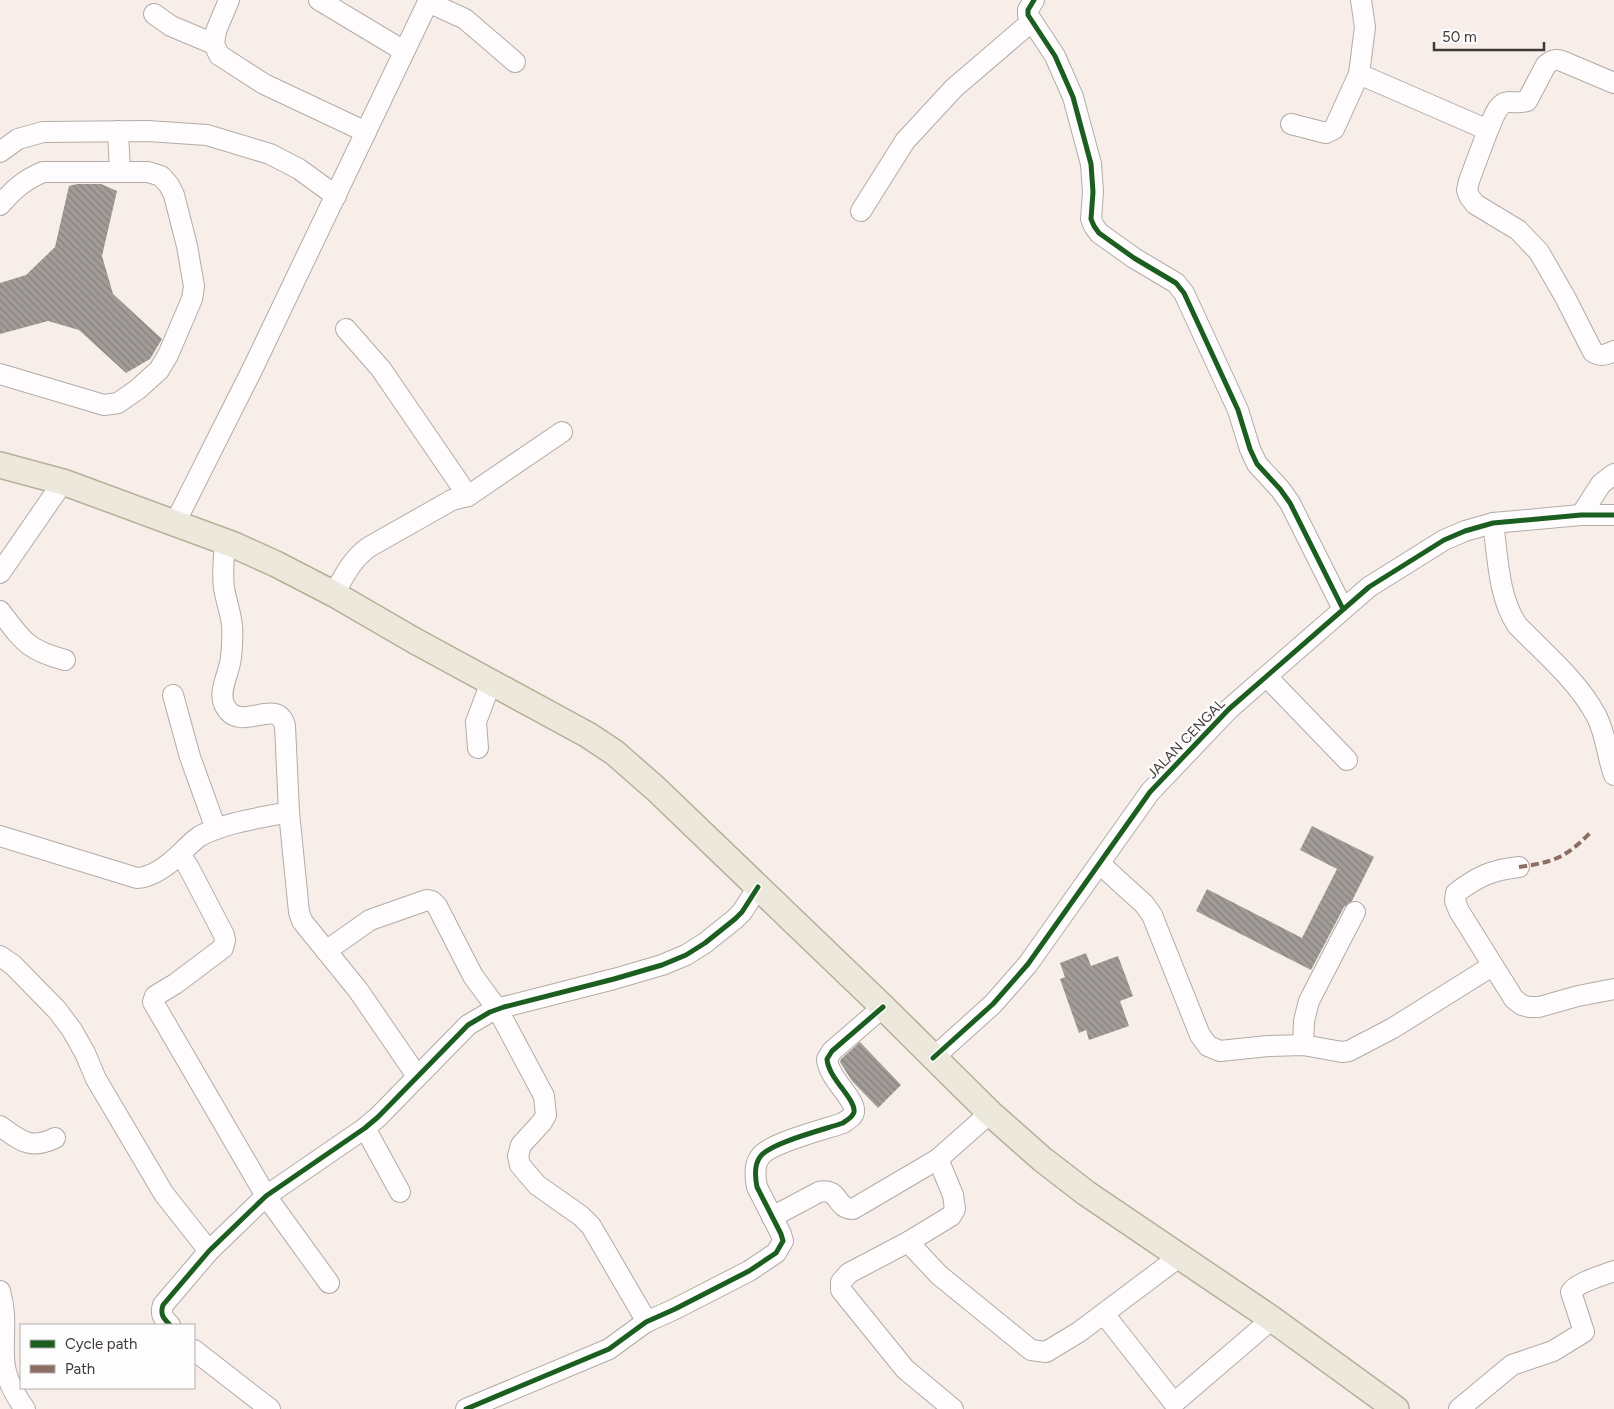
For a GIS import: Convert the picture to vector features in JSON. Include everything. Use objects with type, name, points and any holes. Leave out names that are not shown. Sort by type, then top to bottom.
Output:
[{"type":"main road","points":[[0,465],[62,482],[225,542],[276,564],[334,594],[588,735],[615,753],[656,789],[883,1007],[990,1113],[1042,1160],[1179,1257],[1272,1319],[1396,1409]]},
{"type":"street","points":[[229,0],[216,31],[214,44],[219,55],[264,84],[366,132]]},
{"type":"street","points":[[319,0],[404,51]]},
{"type":"street","points":[[1034,0],[1028,10],[1028,15],[1055,56],[1073,96],[1091,164],[1093,192],[1091,219],[1094,226],[1099,233],[1134,258],[1176,283],[1184,293],[1238,410],[1250,449],[1257,464],[1290,503],[1343,609]]},
{"type":"street","points":[[1291,124],[1326,132],[1334,129],[1359,74],[1365,27],[1361,0]]},
{"type":"street","points":[[175,523],[252,370],[428,1],[465,19],[515,62]]},
{"type":"street","points":[[154,14],[171,26],[214,44]]},
{"type":"street","points":[[861,211],[905,141],[954,88],[1031,22]]},
{"type":"street","points":[[1614,83],[1562,61],[1551,61],[1546,65],[1527,101],[1521,103],[1507,102],[1498,108],[1488,130],[1467,190],[1475,204],[1518,230],[1539,252],[1566,297],[1592,352],[1602,356],[1614,351]]},
{"type":"street","points":[[1359,74],[1488,130]]},
{"type":"street","points":[[118,131],[120,172]]},
{"type":"street","points":[[0,152],[18,139],[43,132],[148,131],[207,135],[270,154],[299,169],[336,196]]},
{"type":"street","points":[[0,205],[15,188],[28,178],[43,172],[148,172],[161,176],[169,185],[176,204],[187,246],[194,286],[192,299],[168,355],[159,370],[138,389],[118,402],[104,405],[0,374]]},
{"type":"street","points":[[346,330],[381,370],[468,496]]},
{"type":"street","points":[[334,594],[359,554],[452,500],[468,496],[562,432]]},
{"type":"street","points":[[1581,515],[1601,484],[1614,474]]},
{"type":"street","points":[[0,573],[62,482]]},
{"type":"street","name":"JALAN CENGAL","points":[[933,1058],[994,1004],[1028,964],[1150,792],[1230,709],[1369,587],[1444,540],[1465,531],[1492,524],[1581,515],[1614,515]]},
{"type":"street","points":[[1492,524],[1508,611],[1516,625],[1583,696],[1596,716],[1614,775]]},
{"type":"street","points":[[225,542],[224,588],[232,627],[231,660],[222,693],[224,704],[228,711],[238,717],[248,718],[274,712],[283,718],[289,812],[299,912],[302,921],[358,990],[417,1076]]},
{"type":"street","points":[[0,611],[20,638],[28,645],[44,654],[65,660]]},
{"type":"street","points":[[1267,676],[1347,760]]},
{"type":"street","points":[[478,748],[476,722],[491,682]]},
{"type":"street","points":[[173,695],[190,757],[216,829]]},
{"type":"street","points":[[0,836],[137,878],[153,874],[180,854],[198,837],[216,829],[289,812]]},
{"type":"street","points":[[180,854],[212,911],[225,940],[223,948],[156,996],[153,1002],[266,1196],[329,1283]]},
{"type":"street","points":[[1100,864],[1144,904],[1152,915],[1200,1035],[1208,1046],[1220,1051],[1302,1045],[1342,1052],[1349,1051],[1393,1028],[1492,966]]},
{"type":"street","points":[[1519,867],[1493,871],[1479,877],[1456,893],[1455,897],[1459,912],[1514,999],[1528,1007],[1540,1007],[1578,996],[1614,989]]},
{"type":"street","points":[[162,1322],[161,1311],[163,1305],[209,1251],[266,1196],[378,1117],[468,1024],[490,1012],[614,979],[662,965],[686,955],[705,943],[735,919],[742,912],[758,887]]},
{"type":"street","points":[[326,951],[370,920],[427,900],[432,901],[438,906],[473,976],[498,1010],[544,1096],[546,1115],[522,1145],[518,1156],[520,1165],[537,1185],[581,1216],[591,1226],[647,1322]]},
{"type":"street","points":[[1302,1045],[1308,1001],[1355,912]]},
{"type":"street","points":[[0,956],[13,965],[57,1010],[72,1030],[85,1053],[96,1079],[164,1194],[209,1251]]},
{"type":"street","points":[[466,1409],[600,1354],[647,1322],[749,1271],[776,1253],[783,1241],[782,1234],[761,1197],[755,1179],[756,1166],[765,1151],[779,1144],[843,1123],[851,1117],[854,1111],[853,1103],[830,1073],[827,1059],[832,1051],[883,1007]]},
{"type":"street","points":[[772,1217],[826,1190],[835,1196],[842,1206],[848,1209],[854,1208],[938,1159],[990,1113]]},
{"type":"street","points":[[0,1126],[20,1141],[34,1145],[55,1138]]},
{"type":"street","points":[[365,1128],[400,1192]]},
{"type":"street","points":[[938,1159],[953,1195],[955,1208],[950,1216],[908,1242],[849,1273],[842,1282],[841,1290],[906,1369],[953,1409]]},
{"type":"street","points":[[908,1242],[939,1275],[1030,1350],[1046,1352],[1080,1332],[1179,1257]]},
{"type":"street","points":[[1459,1409],[1512,1365],[1553,1350],[1584,1332],[1571,1292],[1573,1288],[1614,1271]]},
{"type":"street","points":[[0,1291],[4,1305],[5,1321],[4,1358],[14,1392],[25,1409]]},
{"type":"street","points":[[1104,1314],[1174,1403],[1272,1319]]},
{"type":"street","points":[[195,1351],[270,1409]]},
{"type":"building","points":[[101,184],[117,191],[102,256],[113,294],[162,339],[150,359],[126,373],[79,330],[48,321],[0,334],[0,283],[26,275],[55,247],[69,186]]},
{"type":"building","points":[[1312,826],[1374,857],[1352,901],[1344,907],[1311,970],[1196,911],[1207,889],[1302,938],[1337,869],[1300,850]]},
{"type":"building","points":[[1086,953],[1091,966],[1118,956],[1133,996],[1120,1001],[1129,1026],[1089,1040],[1086,1030],[1079,1033],[1060,979],[1065,977],[1060,963]]},
{"type":"building","points":[[860,1042],[901,1085],[878,1108],[852,1081],[840,1062]]},
{"type":"marked path","points":[[1519,867],[1558,858],[1590,833]]},
{"type":"cycle path","points":[[1034,0],[1028,10],[1028,15],[1055,56],[1073,97],[1091,164],[1093,192],[1091,219],[1094,226],[1099,233],[1134,258],[1176,283],[1184,293],[1238,410],[1250,449],[1257,464],[1290,503],[1343,609]]},
{"type":"cycle path","points":[[933,1058],[993,1004],[1028,964],[1150,792],[1229,709],[1369,587],[1444,540],[1465,531],[1493,523],[1581,515],[1614,515]]},
{"type":"cycle path","points":[[169,1324],[163,1316],[163,1305],[209,1251],[266,1196],[378,1117],[468,1025],[490,1012],[504,1007],[614,979],[662,965],[686,955],[705,943],[735,919],[742,912],[758,887]]},
{"type":"cycle path","points":[[466,1409],[609,1349],[646,1322],[749,1271],[776,1253],[783,1241],[757,1187],[756,1171],[758,1160],[765,1152],[774,1147],[798,1137],[843,1123],[850,1118],[854,1112],[851,1101],[832,1073],[827,1059],[832,1051],[883,1007]]}]
